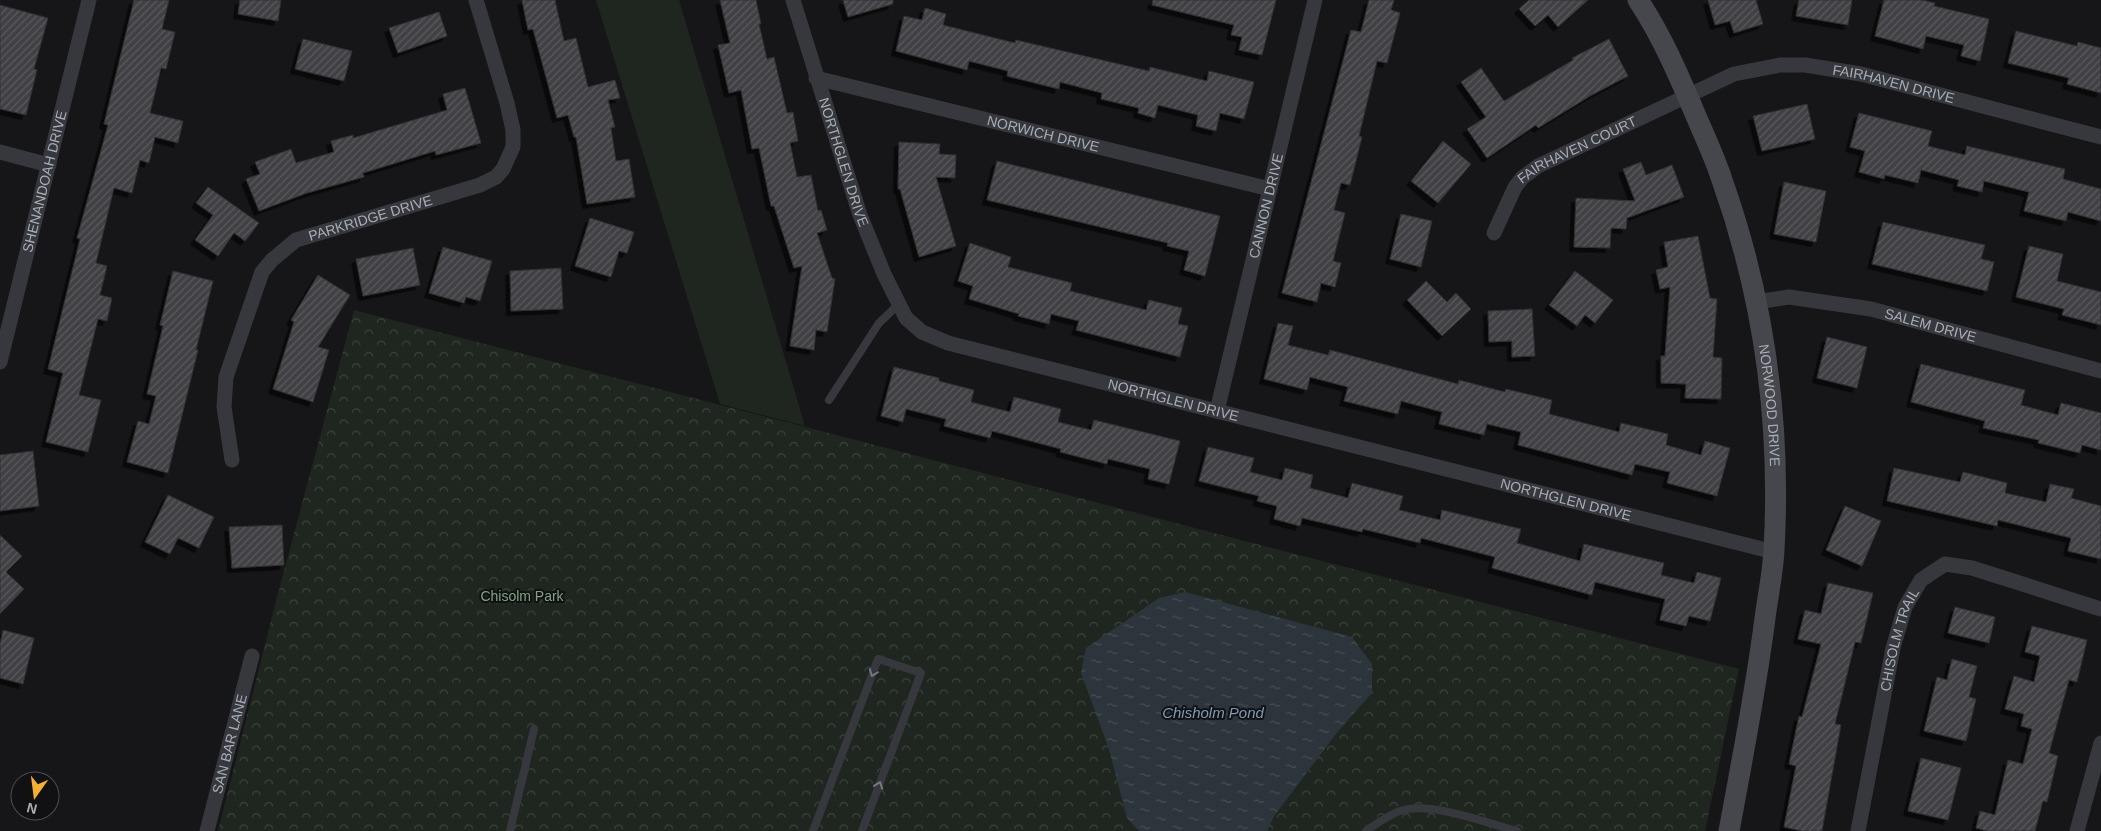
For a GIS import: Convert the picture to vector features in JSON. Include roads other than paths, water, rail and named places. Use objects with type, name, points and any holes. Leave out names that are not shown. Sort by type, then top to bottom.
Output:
[{"type":"main road","name":"NORWOOD DRIVE","points":[[1638,0],[1667,50],[1722,178],[1739,232],[1756,302],[1769,374],[1774,421],[1776,485],[1774,552],[1757,678],[1729,831]]},
{"type":"street","name":"SHENANDOAH DRIVE","points":[[0,362],[89,0]]},
{"type":"street","name":"PARKRIDGE DRIVE","points":[[232,460],[224,407],[226,377],[262,272],[272,260],[296,240],[480,185],[496,177],[503,169],[513,147],[512,130],[507,103],[476,0]]},
{"type":"street","name":"NORTHGLEN DRIVE","points":[[793,0],[860,215],[884,274],[906,318],[922,332],[948,343],[1774,552]]},
{"type":"street","name":"CANNON DRIVE","points":[[1217,411],[1315,0]]},
{"type":"street","name":"FAIRHAVEN DRIVE","points":[[1688,96],[1734,74],[1780,66],[1805,65],[1861,74],[2101,137]]},
{"type":"street","name":"NORWICH DRIVE","points":[[816,78],[1270,189]]},
{"type":"street","name":"FAIRHAVEN COURT","points":[[1494,233],[1515,187],[1522,178],[1538,166],[1688,96]]},
{"type":"street","points":[[0,152],[49,165]]},
{"type":"street","name":"SALEM DRIVE","points":[[1756,302],[1790,297],[1871,309],[2101,371]]},
{"type":"street","name":"CHISOLM TRAIL","points":[[1858,831],[1893,648],[1905,607],[1921,580],[1945,564],[1972,568],[2101,609]]},
{"type":"street","name":"SAN BAR LANE","points":[[207,831],[252,656]]},
{"type":"street","points":[[2077,831],[2101,743]]},
{"type":"lane","points":[[829,400],[879,323],[899,304]]},
{"type":"lane","points":[[813,831],[878,658],[921,673],[862,831]]},
{"type":"lane","points":[[510,831],[534,729]]},
{"type":"lane","points":[[1366,831],[1385,818],[1402,810],[1418,808],[1444,811],[1517,831]]},
{"type":"water","name":"Chisholm Pond","points":[[1185,592],[1352,637],[1372,664],[1372,693],[1339,730],[1274,816],[1267,831],[1139,831],[1127,818],[1109,749],[1081,673],[1086,648],[1159,598]]},
{"type":"park label","name":"Chisolm Park","points":[[522,596]]}]
